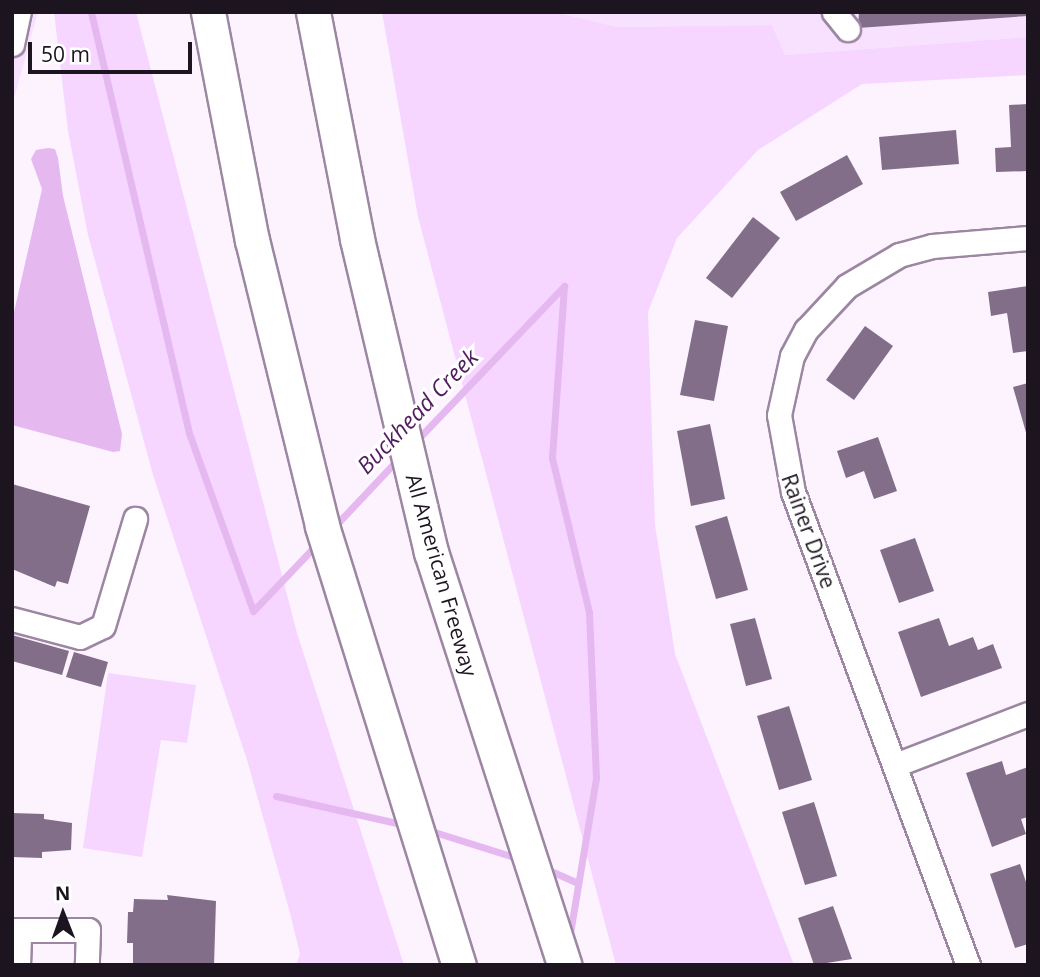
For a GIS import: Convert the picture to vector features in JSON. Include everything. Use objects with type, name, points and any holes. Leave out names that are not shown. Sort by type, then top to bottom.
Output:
[{"type":"highway","points":[[208,12],[252,240],[322,526],[459,965]]},
{"type":"highway","name":"All American Freeway","points":[[313,12],[356,239],[431,552],[564,965]]},
{"type":"street","points":[[12,44],[19,12]]},
{"type":"street","name":"Rainer Drive","points":[[968,965],[793,492],[779,429],[783,385],[806,330],[825,306],[872,269],[932,246],[1028,238]]},
{"type":"street","points":[[12,619],[80,637],[103,626],[135,519]]},
{"type":"street","points":[[895,765],[1028,714]]},
{"type":"street","points":[[18,965],[15,930],[88,930],[87,965]]},
{"type":"shaded area","points":[[12,12],[38,12],[12,106]]},
{"type":"shaded area","points":[[54,12],[136,12],[297,633],[404,965],[296,965],[300,954],[247,760],[153,475],[88,235],[68,131]]},
{"type":"shaded area","points":[[382,12],[556,12],[617,27],[772,25],[785,55],[1028,37],[1028,75],[862,84],[758,150],[677,238],[648,312],[655,525],[675,654],[794,965],[616,965],[418,217]]},
{"type":"shaded area","points":[[556,12],[1028,12],[1028,37],[785,55],[772,25],[617,27]]},
{"type":"shaded area","points":[[55,149],[58,158],[63,196],[122,434],[120,451],[113,452],[12,425],[12,321],[42,189],[31,159],[36,150]]},
{"type":"shaded area","points":[[108,673],[196,685],[187,743],[161,740],[142,857],[83,848]]},
{"type":"building","points":[[859,12],[1028,12],[1028,16],[858,28]]},
{"type":"building","points":[[1028,104],[1028,171],[996,172],[995,148],[1011,147],[1009,105]]},
{"type":"building","points":[[956,130],[959,164],[882,170],[879,137]]},
{"type":"building","points":[[847,155],[863,184],[796,221],[780,192]]},
{"type":"building","points":[[753,217],[780,238],[732,298],[706,278]]},
{"type":"building","points":[[1028,286],[1028,351],[1013,353],[1007,313],[991,316],[988,292]]},
{"type":"building","points":[[695,320],[728,326],[714,401],[680,395]]},
{"type":"building","points":[[865,326],[893,346],[854,400],[826,380]]},
{"type":"building","points":[[1028,383],[1028,436],[1027,436],[1013,387]]},
{"type":"building","points":[[710,424],[725,499],[691,506],[677,431]]},
{"type":"building","points":[[878,437],[897,491],[874,499],[864,471],[846,478],[837,451]]},
{"type":"building","points":[[12,484],[90,506],[68,584],[57,581],[55,587],[12,569]]},
{"type":"building","points":[[727,516],[748,590],[716,599],[695,526]]},
{"type":"building","points":[[915,538],[934,591],[899,603],[880,550]]},
{"type":"building","points":[[755,618],[772,679],[746,686],[730,624]]},
{"type":"building","points":[[939,618],[949,646],[973,637],[978,650],[993,644],[1002,668],[921,697],[898,632]]},
{"type":"building","points":[[12,635],[69,651],[62,675],[12,661]]},
{"type":"building","points":[[74,652],[108,662],[101,687],[66,677]]},
{"type":"building","points":[[789,706],[812,780],[779,790],[757,716]]},
{"type":"building","points":[[1002,761],[1006,775],[1028,767],[1028,817],[1021,819],[1026,834],[992,847],[966,773]]},
{"type":"building","points":[[814,802],[837,876],[805,885],[782,812]]},
{"type":"building","points":[[12,813],[44,814],[44,819],[72,823],[71,850],[42,852],[42,858],[12,857]]},
{"type":"building","points":[[1020,864],[1028,888],[1028,944],[1015,948],[990,874]]},
{"type":"building","points":[[167,895],[216,901],[214,965],[133,965],[133,943],[127,943],[128,912],[133,912],[134,899],[168,900]]},
{"type":"building","points":[[833,906],[852,959],[814,965],[798,918]]},
{"type":"waterway","name":"Buckhead Creek","points":[[91,12],[189,433],[253,611],[317,544]]},
{"type":"waterway","name":"Buckhead Creek","points":[[415,442],[564,286],[552,458],[589,612],[596,778],[569,940]]},
{"type":"waterway","name":"Buckhead Creek","points":[[333,528],[399,458]]},
{"type":"waterway","points":[[276,796],[406,825]]},
{"type":"waterway","points":[[428,830],[520,859]]},
{"type":"waterway","points":[[544,868],[578,883]]}]
